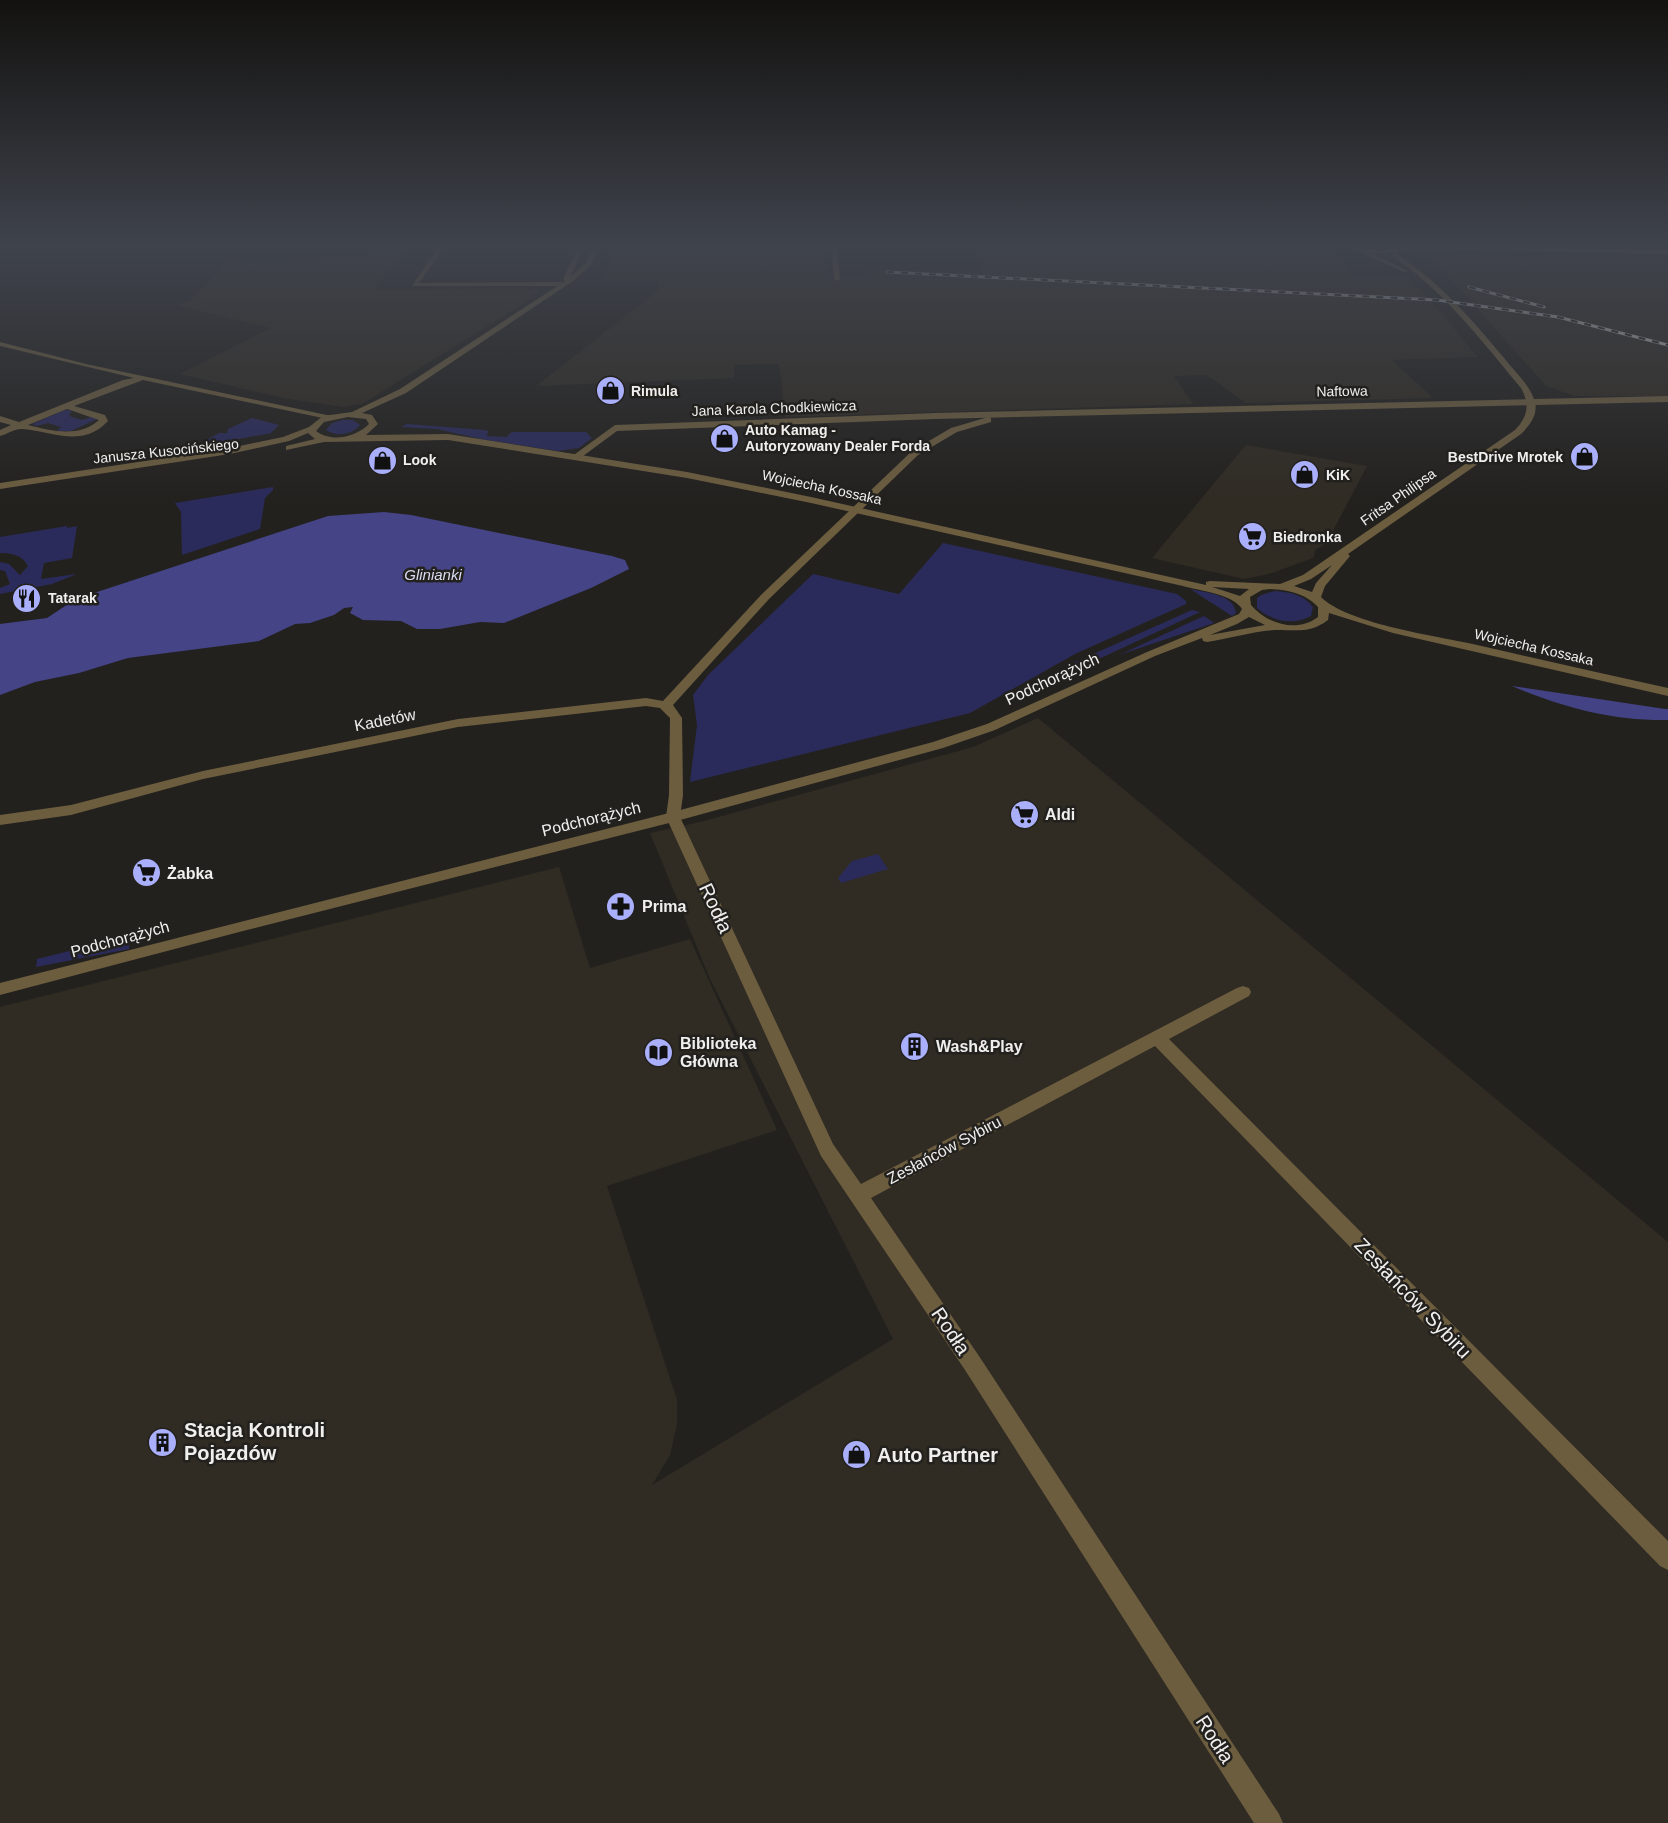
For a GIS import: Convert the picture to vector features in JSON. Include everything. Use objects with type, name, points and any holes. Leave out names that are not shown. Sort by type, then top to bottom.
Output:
[{"type":"street","points":[[0,344],[143,379],[332,417],[354,414],[403,391],[492,331]]},
{"type":"street","points":[[1475,331],[1524,387],[1531,400]]},
{"type":"street","points":[[0,351],[12,347]]},
{"type":"street","points":[[398,404],[418,391],[461,352]]},
{"type":"street","points":[[0,433],[126,382],[143,379],[268,411],[312,427],[313,435],[324,439]]},
{"type":"street","name":"Naftowa","points":[[934,416],[1531,400],[1668,399]]},
{"type":"street","name":"Fritsa Philipsa","points":[[1283,586],[1307,577],[1350,549],[1522,429],[1530,417],[1531,400]]},
{"type":"street","points":[[0,419],[68,435],[93,429],[104,421],[102,417],[66,406]]},
{"type":"street","name":"Wojciecha Kossaka","points":[[354,414],[375,420],[381,428],[434,432],[448,437]]},
{"type":"street","name":"Naftowa","points":[[858,510],[915,453],[954,430],[1016,414]]},
{"type":"street","points":[[934,416],[947,422],[954,430]]},
{"type":"street","name":"Jana Karola Chodkiewicza","points":[[576,457],[615,428],[934,416]]},
{"type":"street","name":"Janusza Kusocińskiego","points":[[0,486],[254,446],[301,435],[332,417]]},
{"type":"street","points":[[352,438],[369,430],[375,420]]},
{"type":"street","name":"Wojciecha Kossaka","points":[[352,438],[448,437],[724,482],[1185,584],[1231,596],[1255,617],[1279,626],[1293,628],[1317,624],[1352,625],[1394,630]]},
{"type":"street","name":"Janusza Kusocińskiego","points":[[80,474],[204,463],[256,455],[324,439],[352,438]]},
{"type":"street","points":[[673,817],[676,795],[676,718],[673,711],[666,705],[765,597],[858,510]]},
{"type":"street","name":"Fritsa Philipsa","points":[[1317,624],[1324,618],[1319,602],[1320,585],[1350,549]]},
{"type":"street","name":"Wojciecha Kossaka","points":[[1185,584],[1283,586],[1301,591],[1346,616],[1394,630],[1668,692]]},
{"type":"street","name":"Podchorążych","points":[[0,989],[243,925],[673,817],[962,738],[1150,654],[1240,619],[1246,614],[1245,596],[1250,591],[1270,586]]},
{"type":"street","name":"Podchorążych","points":[[1177,644],[1279,626]]},
{"type":"street","name":"Kadetów","points":[[0,820],[71,810],[213,773],[458,723],[646,702],[666,705]]},
{"type":"street","name":"Rodła","points":[[673,817],[827,1149],[972,1363],[1270,1823]]},
{"type":"street","name":"Zesłańców Sybiru","points":[[859,1196],[1243,992]]},
{"type":"street","name":"Zesłańców Sybiru","points":[[1158,1038],[1668,1557]]},
{"type":"shaded area","points":[[264,331],[479,331],[362,404],[343,407],[283,398],[180,374]]},
{"type":"shaded area","points":[[607,331],[1456,331],[1478,357],[1392,360],[1433,398],[1246,403],[1207,375],[1174,376],[1193,404],[785,417],[779,364],[734,365],[734,378],[536,386]]},
{"type":"shaded area","points":[[1497,331],[1668,331],[1668,396],[1575,396],[1546,386]]},
{"type":"shaded area","points":[[65,410],[72,411],[69,416],[82,420],[91,417],[97,419],[71,431],[57,431],[61,427],[48,423],[37,426],[32,424]]},
{"type":"shaded area","points":[[252,418],[279,425],[271,433],[192,448],[219,433],[227,433],[228,429]]},
{"type":"shaded area","points":[[353,420],[360,425],[344,434],[334,434],[326,430],[332,423]]},
{"type":"shaded area","points":[[407,424],[484,430],[488,431],[487,436],[506,437],[512,432],[586,432],[592,438],[579,448],[558,451],[481,439],[437,429],[401,427]]},
{"type":"shaded area","points":[[1246,445],[1367,466],[1326,544],[1315,550],[1313,558],[1269,574],[1244,579],[1152,558]]},
{"type":"shaded area","points":[[273,487],[265,498],[260,529],[182,555],[181,512],[175,503]]},
{"type":"shaded area","points":[[67,526],[67,528],[77,526],[72,558],[44,563],[41,579],[77,574],[52,584],[0,594],[0,588],[10,584],[5,571],[0,570],[0,562],[9,564],[20,575],[28,566],[16,555],[0,553],[0,537]]},
{"type":"shaded area","points":[[943,543],[1177,594],[1186,601],[1186,604],[1075,654],[970,713],[690,782],[697,725],[693,695],[708,675],[813,574],[899,594]]},
{"type":"shaded area","points":[[1190,589],[1225,598],[1234,607],[1236,613],[1232,616]]},
{"type":"shaded area","points":[[1275,591],[1301,597],[1313,607],[1311,616],[1297,621],[1283,621],[1257,608],[1257,598]]},
{"type":"shaded area","points":[[1192,610],[1200,612],[1036,688],[1073,663]]},
{"type":"shaded area","points":[[1204,616],[1214,623],[1119,655]]},
{"type":"shaded area","points":[[1512,686],[1668,709],[1668,720],[1627,718],[1588,711]]},
{"type":"shaded area","points":[[1038,718],[1668,1242],[1668,1823],[0,1823],[0,1007],[559,867],[590,968],[690,939],[777,1130],[607,1186],[677,1400],[677,1424],[670,1455],[652,1485],[893,1339],[710,979],[650,833],[700,822],[973,747]]},
{"type":"shaded area","points":[[878,854],[888,869],[841,883],[838,878],[852,861]]},
{"type":"shaded area","points":[[130,936],[129,949],[36,967],[37,959]]},
{"type":"water","name":"Glinianki","points":[[384,512],[411,515],[612,556],[625,560],[629,569],[591,588],[504,623],[480,622],[440,629],[417,629],[401,621],[363,620],[350,613],[353,607],[344,608],[334,615],[310,623],[295,624],[259,641],[128,658],[79,673],[35,682],[0,695],[0,624],[47,618],[68,604],[91,594],[328,516]]},
{"type":"railway","points":[[1613,331],[1668,345]]},
{"type":"place","name":"Rimula","points":[[610,391]]},
{"type":"place","name":"Auto Kamag - Autoryzowany Dealer Forda","points":[[724,438]]},
{"type":"place","name":"BestDrive Mrotek","points":[[1584,457]]},
{"type":"place","name":"Look","points":[[382,460]]},
{"type":"place","name":"KiK","points":[[1305,475]]},
{"type":"place","name":"Biedronka","points":[[1252,537]]},
{"type":"place","name":"Tatarak","points":[[27,598]]},
{"type":"place","name":"Aldi","points":[[1024,814]]},
{"type":"place","name":"Żabka","points":[[146,873]]},
{"type":"place","name":"Prima","points":[[621,906]]},
{"type":"place","name":"Wash&Play","points":[[915,1046]]},
{"type":"place","name":"Biblioteka Główna","points":[[659,1052]]},
{"type":"place","name":"Stacja Kontroli Pojazdów","points":[[163,1442]]},
{"type":"place","name":"Auto Partner","points":[[856,1455]]}]
